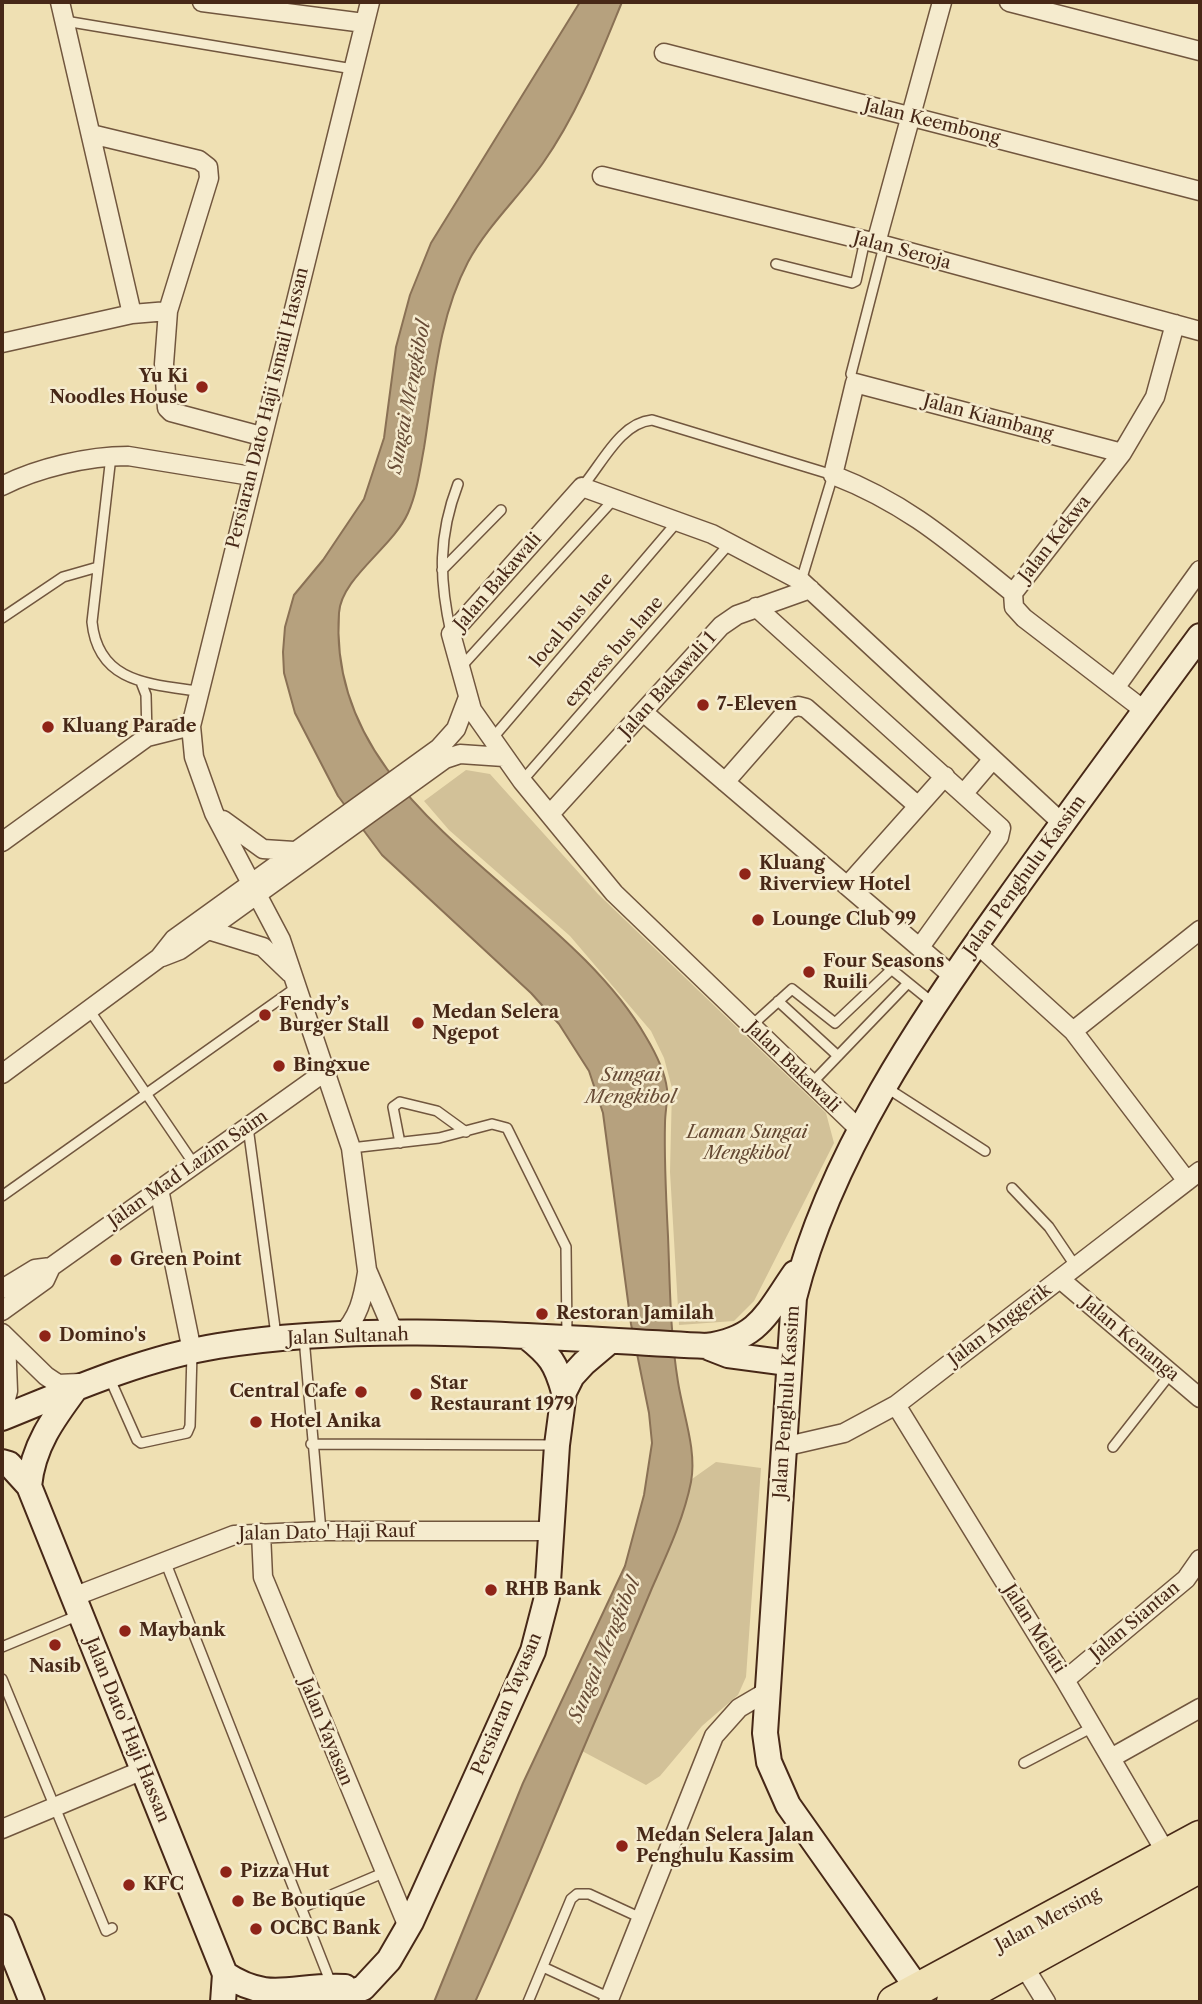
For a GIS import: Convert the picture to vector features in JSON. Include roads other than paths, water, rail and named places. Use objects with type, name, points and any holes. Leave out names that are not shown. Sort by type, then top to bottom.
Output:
[{"type":"highway","name":"Jalan Mersing","points":[[906,1995],[1200,1837]]},
{"type":"highway","name":"Jalan Mersing","points":[[953,2002],[1200,1866]]},
{"type":"street","points":[[60,2],[132,314]]},
{"type":"street","points":[[202,2],[364,23]]},
{"type":"street","name":"Persiaran Dato Haji Ismail Hassan","points":[[368,1270],[351,1148],[326,1071],[281,940],[214,813],[194,757],[191,726],[197,691],[370,2]]},
{"type":"street","points":[[875,243],[942,2]]},
{"type":"street","points":[[1009,2],[1200,51]]},
{"type":"street","name":"Jalan Keembong","points":[[664,53],[1200,191]]},
{"type":"street","points":[[90,134],[199,160],[208,167],[209,178],[167,311],[164,364],[167,408],[171,412],[261,436]]},
{"type":"street","name":"Jalan Seroja","points":[[602,176],[875,243],[1200,331]]},
{"type":"street","points":[[2,342],[132,314],[167,311]]},
{"type":"street","name":"Jalan Kekwa","points":[[1145,711],[1024,618],[1014,607],[1013,593],[1122,453],[1155,397],[1175,324]]},
{"type":"street","points":[[855,383],[833,475],[877,492],[918,517],[1013,593]]},
{"type":"street","name":"Jalan Kiambang","points":[[855,383],[1122,453]]},
{"type":"street","points":[[2,486],[18,478],[111,456],[128,456],[251,477]]},
{"type":"street","points":[[582,487],[616,497],[730,543],[805,585],[1062,823]]},
{"type":"street","name":"Jalan Bakawali","points":[[582,487],[451,634],[467,700],[491,740],[614,893],[810,1085],[860,1130]]},
{"type":"street","points":[[1115,688],[1200,570]]},
{"type":"street","name":"Jalan Bakawali 1","points":[[550,814],[721,626],[805,585]]},
{"type":"street","points":[[756,607],[997,821],[1001,828],[999,837],[920,947]]},
{"type":"street","name":"Jalan Penghulu Kassim","points":[[906,1995],[788,1805],[769,1762],[765,1733],[788,1363],[792,1312],[803,1261],[860,1130],[935,1004],[1062,823],[1200,636]]},
{"type":"street","points":[[159,958],[180,950],[208,930],[303,850],[442,754],[456,729],[467,700]]},
{"type":"street","points":[[725,782],[789,709],[798,706],[806,708],[918,806]]},
{"type":"street","points":[[643,712],[954,977]]},
{"type":"street","points":[[2,842],[146,737],[191,726]]},
{"type":"street","points":[[442,754],[504,757]]},
{"type":"street","points":[[964,793],[993,759]]},
{"type":"street","points":[[848,885],[945,776]]},
{"type":"street","points":[[214,813],[263,849],[303,850]]},
{"type":"street","points":[[3,1069],[90,1011],[159,958],[174,939],[255,888]]},
{"type":"street","points":[[208,930],[263,947],[295,981]]},
{"type":"street","points":[[1073,1031],[1200,930]]},
{"type":"street","points":[[976,943],[1073,1031],[1194,1176]]},
{"type":"street","name":"Jalan Mad Lazim Saim","points":[[51,1267],[326,1071]]},
{"type":"street","name":"Jalan Anggerik","points":[[783,1447],[844,1433],[896,1405],[1194,1176]]},
{"type":"street","points":[[159,1189],[192,1351]]},
{"type":"street","name":"Jalan Sultanah","points":[[2,1416],[91,1383],[192,1351],[277,1340],[405,1335],[526,1336],[706,1346],[731,1343],[761,1322],[803,1261]]},
{"type":"street","points":[[2,1289],[35,1269],[51,1267],[46,1280],[2,1311]]},
{"type":"street","points":[[368,1270],[391,1326],[405,1335]]},
{"type":"street","points":[[340,1336],[353,1323],[359,1312],[368,1270]]},
{"type":"street","name":"Jalan Kenanga","points":[[1060,1279],[1200,1398]]},
{"type":"street","points":[[4,1336],[58,1384],[91,1383]]},
{"type":"street","points":[[2,1416],[9,1383],[4,1336]]},
{"type":"street","points":[[526,1336],[557,1365],[565,1392]]},
{"type":"street","name":"Persiaran Yayasan","points":[[225,1974],[242,1990],[254,1996],[333,1997],[363,1988],[390,1960],[408,1927],[533,1651],[547,1597],[557,1445],[565,1392],[572,1376],[610,1341]]},
{"type":"street","name":"Jalan Sultanah","points":[[706,1346],[728,1354],[788,1363]]},
{"type":"street","points":[[29,1486],[31,1462],[40,1441],[91,1383]]},
{"type":"street","name":"Jalan Melati","points":[[896,1405],[1065,1679],[1168,1856]]},
{"type":"street","points":[[2,1462],[9,1464],[29,1486]]},
{"type":"street","name":"Jalan Dato' Haji Hassan","points":[[29,1486],[225,1974]]},
{"type":"street","name":"Jalan Dato' Haji Rauf","points":[[77,1606],[165,1561],[224,1537],[321,1531],[551,1531]]},
{"type":"street","name":"Jalan Yayasan","points":[[261,1533],[263,1577],[383,1873],[408,1927]]},
{"type":"street","name":"Jalan Siantan","points":[[1065,1679],[1186,1579],[1200,1559]]},
{"type":"street","points":[[609,2000],[714,1736],[739,1708],[768,1690]]},
{"type":"street","points":[[1111,1758],[1200,1708]]},
{"type":"street","points":[[2,1829],[143,1770]]},
{"type":"street","points":[[2,1927],[32,2002]]},
{"type":"street","points":[[1023,1963],[1040,2000]]},
{"type":"street","points":[[223,2002],[225,1974]]},
{"type":"lane","points":[[64,21],[353,69]]},
{"type":"lane","points":[[776,264],[852,284],[875,243]]},
{"type":"lane","points":[[855,383],[852,374],[875,243]]},
{"type":"lane","points":[[582,487],[625,431],[638,422],[652,420],[833,475],[805,585]]},
{"type":"lane","points":[[111,456],[92,622],[94,643],[103,658],[114,668],[141,682],[197,691]]},
{"type":"lane","points":[[451,634],[443,596],[444,526],[458,484]]},
{"type":"lane","points":[[459,668],[616,497]]},
{"type":"lane","points":[[442,570],[501,510]]},
{"type":"lane","name":"local bus lane","points":[[491,740],[677,522]]},
{"type":"lane","name":"express bus lane","points":[[522,780],[730,543]]},
{"type":"lane","points":[[2,618],[63,577],[98,567]]},
{"type":"lane","points":[[141,682],[146,695],[146,737]]},
{"type":"lane","points":[[751,1026],[792,989],[835,1023],[888,967],[935,1004]]},
{"type":"lane","points":[[2,1196],[148,1094],[295,981]]},
{"type":"lane","points":[[810,1085],[908,983]]},
{"type":"lane","points":[[778,1001],[838,1056]]},
{"type":"lane","points":[[90,1011],[194,1164]]},
{"type":"lane","points":[[885,1087],[985,1151]]},
{"type":"lane","points":[[400,1143],[393,1107],[400,1102],[438,1111],[466,1132]]},
{"type":"lane","points":[[351,1148],[466,1132],[492,1124],[507,1128],[566,1247],[567,1339]]},
{"type":"lane","points":[[248,1126],[277,1340]]},
{"type":"lane","points":[[1012,1188],[1049,1227],[1076,1267]]},
{"type":"lane","points":[[304,1338],[311,1444],[321,1531]]},
{"type":"lane","points":[[91,1383],[141,1443],[187,1433],[190,1426],[192,1351]]},
{"type":"lane","points":[[1113,1447],[1171,1373]]},
{"type":"lane","points":[[311,1444],[557,1445]]},
{"type":"lane","points":[[165,1561],[333,1997]]},
{"type":"lane","points":[[2,1647],[77,1606]]},
{"type":"lane","points":[[2,1679],[106,1931],[112,1928]]},
{"type":"lane","points":[[1024,1763],[1093,1727]]},
{"type":"lane","points":[[301,1909],[383,1873]]},
{"type":"lane","points":[[528,2002],[571,1899],[577,1894],[589,1894],[641,1918]]},
{"type":"lane","points":[[543,1967],[609,2000]]},
{"type":"water","name":"Sungai Mengkibol","points":[[580,2],[622,2],[587,85],[556,144],[468,262],[450,306],[444,330],[420,473],[411,505],[401,526],[349,587],[339,613],[345,682],[369,742],[408,795],[455,843],[560,936],[608,984],[646,1037],[659,1062],[667,1093],[665,1165],[672,1327],[675,1364],[691,1445],[692,1470],[684,1509],[669,1549],[475,2002],[434,2002],[523,1783],[625,1566],[644,1495],[652,1443],[649,1413],[631,1324],[603,1113],[589,1071],[559,1024],[531,993],[382,855],[338,796],[295,713],[284,673],[283,652],[285,627],[294,595],[323,560],[364,499],[384,438],[396,347],[410,295],[431,243]]},
{"type":"place","name":"Yu Ki Noodles House","points":[[202,387]]},
{"type":"place","name":"7-Eleven","points":[[703,705]]},
{"type":"place","name":"Kluang Parade","points":[[48,727]]},
{"type":"place","name":"Kluang Riverview Hotel","points":[[745,874]]},
{"type":"place","name":"Lounge Club 99","points":[[758,920]]},
{"type":"place","name":"Four Seasons Ruili","points":[[809,972]]},
{"type":"place","name":"Fendy’s Burger Stall","points":[[265,1015]]},
{"type":"place","name":"Medan Selera Ngepot","points":[[418,1023]]},
{"type":"place","name":"Bingxue","points":[[279,1066]]},
{"type":"place","name":"Green Point","points":[[116,1260]]},
{"type":"place","name":"Restoran Jamilah","points":[[542,1314]]},
{"type":"place","name":"Domino's","points":[[45,1336]]},
{"type":"place","name":"Central Cafe","points":[[361,1392]]},
{"type":"place","name":"Star Restaurant 1979","points":[[416,1394]]},
{"type":"place","name":"Hotel Anika","points":[[256,1422]]},
{"type":"place","name":"RHB Bank","points":[[491,1590]]},
{"type":"place","name":"Maybank","points":[[125,1631]]},
{"type":"place","name":"Nasib","points":[[55,1645]]},
{"type":"place","name":"Medan Selera Jalan Penghulu Kassim","points":[[622,1846]]},
{"type":"place","name":"Pizza Hut","points":[[226,1872]]},
{"type":"place","name":"KFC","points":[[129,1885]]},
{"type":"place","name":"Be Boutique","points":[[238,1901]]},
{"type":"place","name":"OCBC Bank","points":[[256,1929]]},
{"type":"park label","name":"Laman Sungai Mengkibol","points":[[747,1143]]}]
